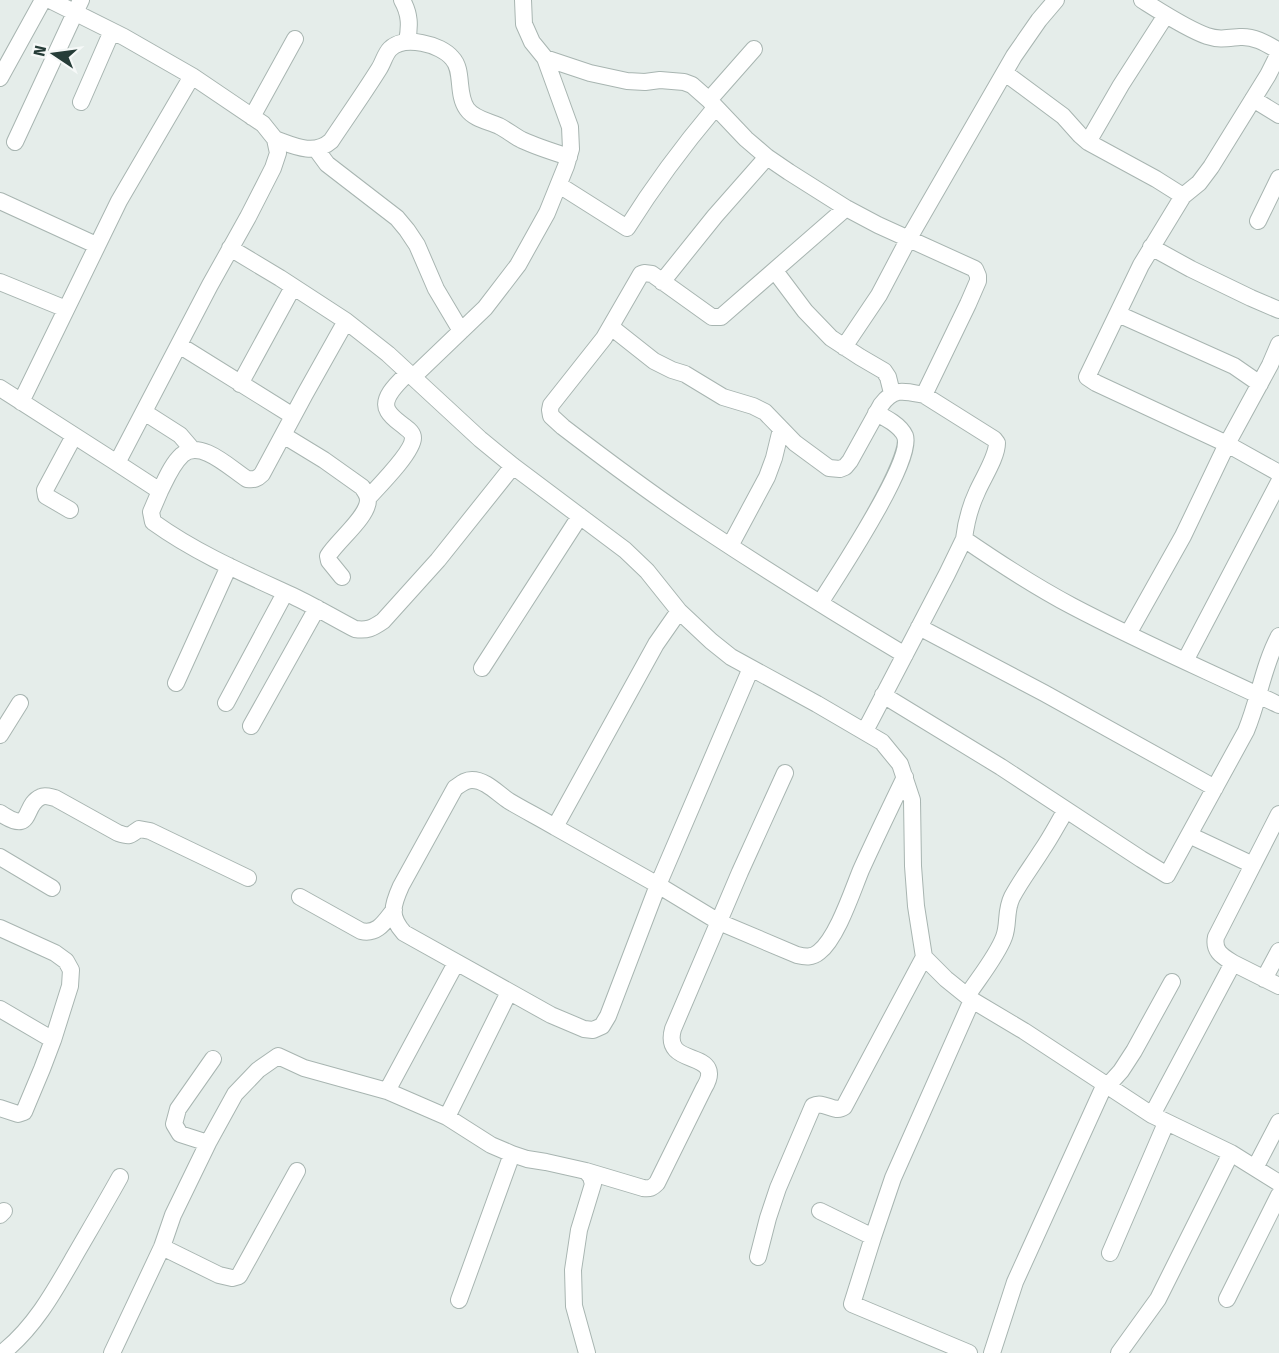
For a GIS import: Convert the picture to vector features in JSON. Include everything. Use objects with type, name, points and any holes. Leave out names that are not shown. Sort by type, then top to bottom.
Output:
[{"type":"street","points":[[0,78],[43,0]]},
{"type":"street","points":[[50,0],[78,6],[112,31],[192,76],[263,124],[275,139],[278,153],[273,168],[117,463]]},
{"type":"street","points":[[402,0],[409,18],[407,41]]},
{"type":"street","points":[[342,577],[329,561],[328,556],[362,513],[368,498],[407,453],[413,439],[408,430],[388,413],[386,406],[389,395],[396,386],[485,308],[518,265],[547,213],[569,157],[570,127],[545,58],[532,42],[524,24],[523,0]]},
{"type":"street","points":[[844,347],[879,295],[909,238],[1014,56],[1056,0]]},
{"type":"street","points":[[1142,0],[1206,36],[1219,39],[1242,37],[1259,40],[1279,52],[1211,167],[1199,183],[1183,196],[1151,248],[1087,377],[1227,444],[1279,473]]},
{"type":"street","points":[[15,142],[78,6]]},
{"type":"street","points":[[1088,142],[1166,15]]},
{"type":"street","points":[[81,102],[112,31]]},
{"type":"street","points":[[252,117],[295,39]]},
{"type":"street","points":[[275,139],[304,149],[325,146],[331,141],[381,67],[390,49],[407,41],[445,51],[454,59],[458,67],[460,96],[467,110],[478,118],[500,126],[533,145],[569,157]]},
{"type":"street","points":[[559,185],[627,228],[657,181],[754,49]]},
{"type":"street","points":[[545,58],[590,73],[627,81],[660,80],[692,85],[767,157],[846,208],[975,269],[978,281],[924,395]]},
{"type":"street","points":[[1005,73],[1063,116],[1088,142],[1183,196]]},
{"type":"street","points":[[21,402],[119,201],[192,76]]},
{"type":"street","points":[[1253,99],[1279,115]]},
{"type":"street","points":[[316,149],[327,164],[397,218],[407,230],[417,245],[436,289],[461,331]]},
{"type":"street","points":[[662,282],[701,232],[767,157]]},
{"type":"street","points":[[1258,221],[1279,178]]},
{"type":"street","points":[[0,201],[96,245]]},
{"type":"street","points":[[846,208],[726,315],[718,318],[712,317],[650,273],[641,274],[604,338],[551,405],[550,410],[551,416],[563,427],[654,494],[730,546],[904,655]]},
{"type":"street","points":[[230,248],[346,321],[388,354],[480,439],[632,557],[679,611],[731,657],[882,742],[900,764],[912,800],[916,906],[924,957],[946,979],[969,998],[1159,1119],[1231,1153],[1279,1183]]},
{"type":"street","points":[[1151,248],[1279,310]]},
{"type":"street","points":[[775,271],[805,311],[831,338],[884,371],[892,393]]},
{"type":"street","points":[[0,282],[66,309]]},
{"type":"street","points":[[240,384],[293,287]]},
{"type":"street","points":[[1118,314],[1234,366],[1260,384]]},
{"type":"street","points":[[346,321],[262,474],[253,480],[247,479],[207,452],[192,449],[178,460],[160,490],[151,512],[153,522],[229,566],[355,629],[372,629],[383,621],[438,560],[513,466]]},
{"type":"street","points":[[611,327],[654,361],[685,374],[723,397],[759,409],[774,420],[795,443],[834,470],[845,467],[850,461],[876,413],[892,393],[911,392],[924,395],[997,443],[967,518],[964,538],[865,731]]},
{"type":"street","points":[[1128,634],[1183,536],[1279,344]]},
{"type":"street","points":[[179,345],[293,416]]},
{"type":"street","points":[[0,388],[160,490]]},
{"type":"street","points":[[144,412],[180,435],[192,449]]},
{"type":"street","points":[[820,603],[880,505],[902,457],[905,437],[901,430],[876,413]]},
{"type":"street","points":[[730,546],[767,477],[781,429]]},
{"type":"street","points":[[283,435],[324,459],[362,487],[368,498]]},
{"type":"street","points":[[70,510],[46,496],[45,490],[74,436]]},
{"type":"street","points":[[1185,661],[1279,482]]},
{"type":"street","points":[[482,668],[580,516]]},
{"type":"street","points":[[964,538],[1018,575],[1071,605],[1279,705]]},
{"type":"street","points":[[176,683],[229,566]]},
{"type":"street","points":[[226,703],[285,592]]},
{"type":"street","points":[[251,726],[317,609]]},
{"type":"street","points":[[555,827],[656,644],[679,611]]},
{"type":"street","points":[[919,627],[1215,788]]},
{"type":"street","points":[[883,695],[1001,767],[1167,875],[1246,731],[1279,636]]},
{"type":"street","points":[[751,668],[658,885],[608,1016],[602,1026],[593,1030],[584,1029],[551,1015],[404,933],[395,923],[395,900],[401,886],[455,788],[470,779],[478,780],[489,786],[506,799],[658,885],[719,922],[797,955],[809,957],[817,954],[824,947],[837,927],[905,777]]},
{"type":"street","points":[[0,735],[20,703]]},
{"type":"street","points":[[112,1353],[162,1247],[173,1215],[235,1094],[258,1070],[278,1056],[304,1068],[387,1091],[447,1117],[491,1145],[512,1154],[586,1171],[643,1188],[653,1188],[708,1081],[708,1070],[705,1065],[687,1057],[675,1048],[672,1034],[785,773]]},
{"type":"street","points":[[0,813],[14,821],[19,821],[24,819],[39,797],[55,798],[118,833],[129,836],[139,830],[150,831],[248,878]]},
{"type":"street","points":[[969,1353],[852,1304],[893,1178],[969,998],[1004,938],[1011,900],[1066,810]]},
{"type":"street","points":[[1279,814],[1214,944],[1223,957],[1272,982],[1279,951]]},
{"type":"street","points":[[1189,835],[1253,865]]},
{"type":"street","points":[[0,857],[52,888]]},
{"type":"street","points":[[300,897],[361,931],[369,933],[381,926],[394,910]]},
{"type":"street","points":[[0,928],[55,952],[66,961],[71,970],[70,986],[53,1040],[24,1112],[18,1114],[0,1108]]},
{"type":"street","points":[[758,1257],[778,1188],[813,1106],[821,1104],[837,1110],[844,1107],[924,957]]},
{"type":"street","points":[[387,1091],[456,963]]},
{"type":"street","points":[[1110,1253],[1159,1119],[1233,963]]},
{"type":"street","points":[[992,1353],[1015,1282],[1105,1084],[1112,1081],[1121,1071],[1172,982]]},
{"type":"street","points":[[447,1117],[509,992]]},
{"type":"street","points":[[0,1009],[53,1040]]},
{"type":"street","points":[[208,1143],[180,1134],[174,1125],[178,1109],[213,1059]]},
{"type":"street","points":[[1255,1168],[1279,1122]]},
{"type":"street","points":[[1119,1353],[1158,1299],[1231,1153]]},
{"type":"street","points":[[459,1300],[512,1154]]},
{"type":"street","points":[[162,1247],[219,1275],[232,1278],[239,1276],[297,1171]]},
{"type":"street","points":[[586,1171],[593,1184],[579,1230],[573,1279],[574,1306],[587,1353]]},
{"type":"street","points":[[2,1353],[27,1331],[42,1310],[120,1177]]},
{"type":"street","points":[[1227,1299],[1279,1195]]},
{"type":"street","points":[[820,1211],[873,1237]]}]
